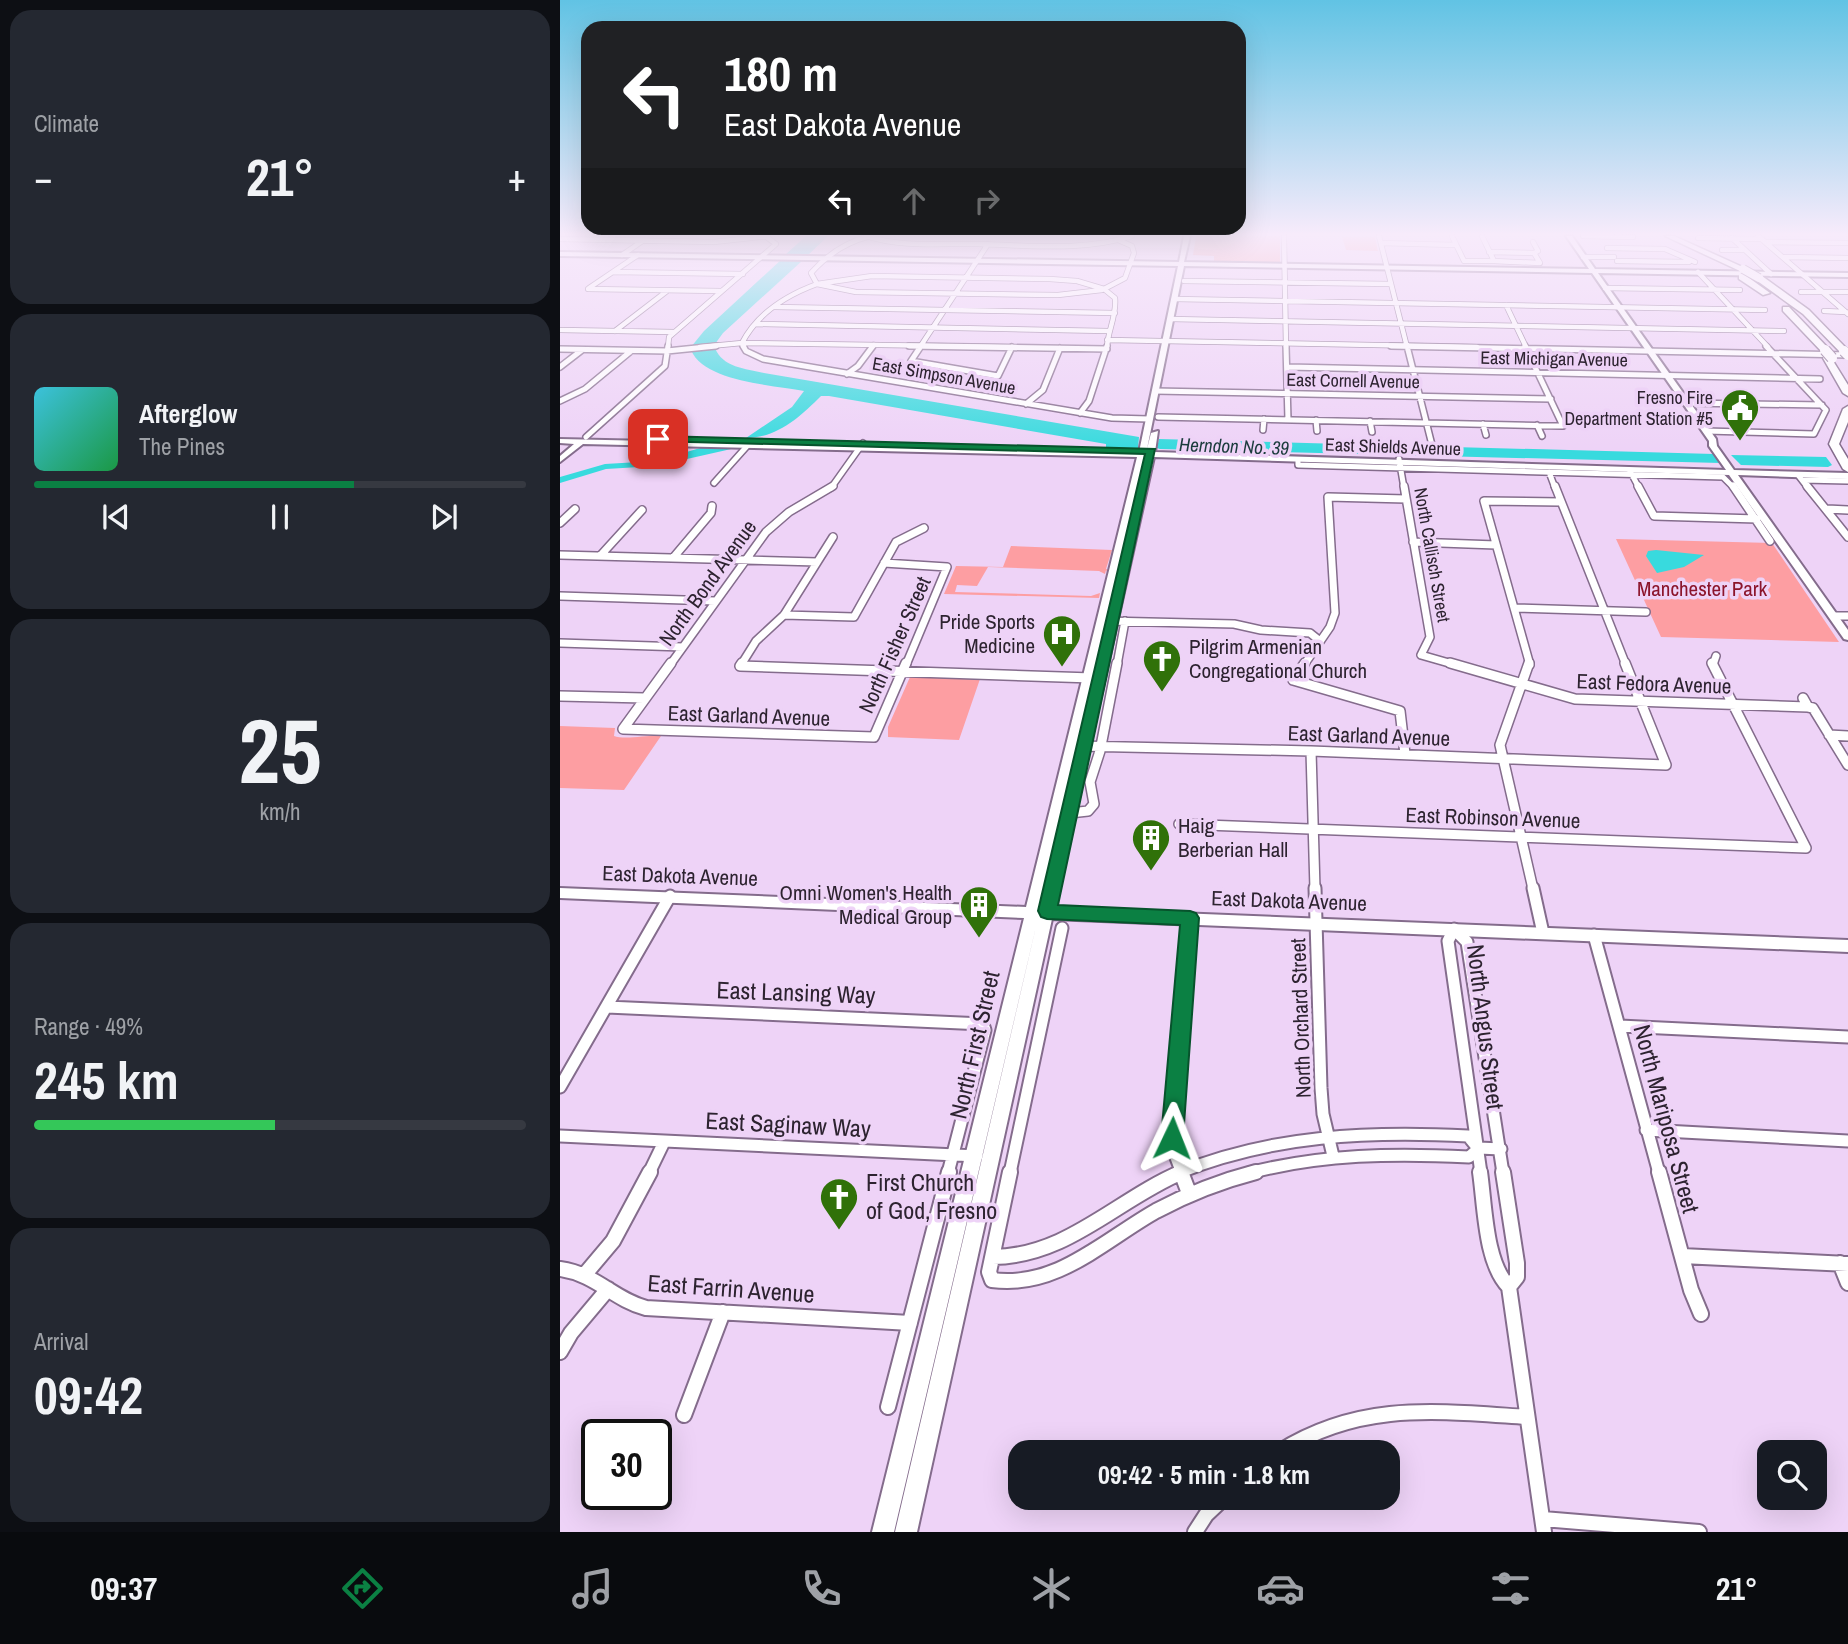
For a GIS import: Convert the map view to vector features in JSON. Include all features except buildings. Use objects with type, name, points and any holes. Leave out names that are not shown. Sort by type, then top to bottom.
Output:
[{"type":"highway","points":[[1785,307],[1848,375]]},
{"type":"highway","points":[[1799,307],[1847,353]]},
{"type":"highway","points":[[1827,354],[1848,393]]},
{"type":"highway","points":[[1848,409],[1834,444],[1848,474]]},
{"type":"main road","points":[[1147,449],[1175,307]]},
{"type":"main road","points":[[1619,307],[1730,465],[1760,519],[1848,637]]},
{"type":"main road","name":"East Shields Avenue","points":[[560,439],[736,440],[862,445]]},
{"type":"main road","points":[[560,460],[584,439]]},
{"type":"main road","name":"East Shields Avenue","points":[[584,439],[748,445],[1147,449],[1400,464],[1678,467],[1730,465],[1848,474]]},
{"type":"main road","points":[[688,443],[736,440]]},
{"type":"main road","points":[[748,445],[774,441]]},
{"type":"main road","name":"East Shields Avenue","points":[[1147,449],[1400,464],[1631,472],[1730,465],[1800,477],[1848,474]]},
{"type":"main road","name":"North First Street","points":[[1113,621],[1130,503],[1147,449]]},
{"type":"main road","name":"North First Street","points":[[883,1532],[982,1157],[1094,678],[1113,621],[1136,521],[1147,449]]},
{"type":"main road","points":[[1631,472],[1632,468],[1678,467]]},
{"type":"main road","points":[[1130,503],[1134,505],[1131,518],[1136,521]]},
{"type":"main road","name":"North First Street","points":[[1040,911],[1070,813],[1078,747]]},
{"type":"main road","name":"East Dakota Avenue","points":[[560,893],[1848,946]]},
{"type":"main road","name":"North First Street","points":[[906,1532],[982,1157]]},
{"type":"street","points":[[615,331],[645,307]]},
{"type":"street","points":[[584,439],[665,366],[667,340],[703,307]]},
{"type":"street","points":[[742,343],[756,324],[774,307]]},
{"type":"street","points":[[803,307],[1115,313]]},
{"type":"street","points":[[1080,413],[1089,401],[1107,349],[1108,331],[1115,307]]},
{"type":"street","points":[[1285,307],[1288,420]]},
{"type":"street","points":[[1397,307],[1432,445]]},
{"type":"street","points":[[1508,307],[1551,399]]},
{"type":"street","points":[[1647,307],[1765,310]]},
{"type":"street","points":[[1706,431],[1814,434],[1826,410],[1733,309]]},
{"type":"street","points":[[945,310],[911,361],[998,376],[1012,347]]},
{"type":"street","points":[[1824,311],[1847,312]]},
{"type":"street","points":[[1173,319],[1784,331]]},
{"type":"street","points":[[756,324],[1108,331]]},
{"type":"street","points":[[560,330],[674,332]]},
{"type":"street","points":[[1107,340],[1847,353]]},
{"type":"street","points":[[560,349],[667,351],[742,343],[1107,349]]},
{"type":"street","name":"East Simpson Avenue","points":[[742,343],[746,351],[763,359],[1112,418],[1563,426],[1551,399]]},
{"type":"street","points":[[847,374],[858,366],[874,345]]},
{"type":"street","points":[[1026,404],[1043,390],[1060,348]]},
{"type":"street","points":[[560,367],[582,350]]},
{"type":"street","points":[[560,401],[585,389],[631,351]]},
{"type":"street","name":"East Michigan Avenue","points":[[1287,367],[1820,379]]},
{"type":"street","name":"East Cornell Avenue","points":[[1157,393],[1551,399]]},
{"type":"street","points":[[1686,402],[1822,405]]},
{"type":"street","points":[[1210,428],[1212,418]]},
{"type":"street","points":[[1264,419],[1264,430]]},
{"type":"street","points":[[1316,420],[1317,431]]},
{"type":"street","points":[[1370,421],[1372,432]]},
{"type":"street","points":[[1483,424],[1486,435]]},
{"type":"street","points":[[1537,425],[1542,436]]},
{"type":"street","points":[[714,483],[748,445]]},
{"type":"street","name":"North Bond Avenue","points":[[623,729],[715,601],[782,516],[832,487],[862,445]]},
{"type":"street","points":[[1400,464],[1723,477],[1760,519],[1770,541]]},
{"type":"street","name":"North Callisch Street","points":[[1400,464],[1430,637],[1421,655]]},
{"type":"street","points":[[1549,472],[1641,701]]},
{"type":"street","points":[[1631,472],[1654,516],[1760,519]]},
{"type":"street","points":[[1800,477],[1848,537]]},
{"type":"street","points":[[1405,754],[1400,711],[1293,680],[1330,627],[1335,613],[1328,497],[1406,499]]},
{"type":"street","points":[[1543,933],[1500,738],[1530,665],[1484,501],[1561,502]]},
{"type":"street","points":[[673,558],[711,513],[712,506]]},
{"type":"street","points":[[560,523],[575,509]]},
{"type":"street","points":[[1827,509],[1848,510]]},
{"type":"street","points":[[600,556],[642,510]]},
{"type":"street","points":[[783,615],[854,617],[896,542],[924,528]]},
{"type":"street","points":[[833,537],[783,615],[756,641],[740,666],[1094,678]]},
{"type":"street","points":[[1413,542],[1496,545]]},
{"type":"street","points":[[560,555],[817,562]]},
{"type":"street","name":"North Fisher Street","points":[[874,737],[947,571],[947,567],[884,563]]},
{"type":"street","points":[[560,596],[715,601]]},
{"type":"street","points":[[1514,608],[1646,612]]},
{"type":"street","points":[[1834,616],[1848,616]]},
{"type":"street","points":[[1070,813],[1088,811],[1094,804],[1090,782],[1099,745],[1113,621],[1234,624],[1310,633],[1320,641]]},
{"type":"street","points":[[560,643],[683,647]]},
{"type":"street","name":"East Fedora Avenue","points":[[1421,655],[1575,699],[1733,705],[1806,703],[1813,708],[1829,735]]},
{"type":"street","points":[[1716,656],[1712,663],[1733,705]]},
{"type":"street","points":[[560,696],[645,698]]},
{"type":"street","name":"East Garland Avenue","points":[[1078,747],[1099,745],[1311,751],[1667,765],[1641,701]]},
{"type":"street","name":"East Robinson Avenue","points":[[1179,824],[1806,848],[1733,705]]},
{"type":"street","name":"East Garland Avenue","points":[[623,729],[874,737]]},
{"type":"street","points":[[1829,735],[1848,736]]},
{"type":"street","points":[[1829,735],[1848,765]]},
{"type":"street","name":"North Orchard Street","points":[[1311,751],[1321,1088],[1334,1156]]},
{"type":"street","points":[[560,1087],[670,896]]},
{"type":"street","points":[[1189,1194],[1180,1173],[1172,1138],[1171,1119],[1190,918]]},
{"type":"street","points":[[1062,928],[989,1272],[992,1280],[1004,1284],[1044,1277],[1080,1260],[1131,1226],[1189,1194],[1284,1164],[1334,1156],[1390,1153],[1469,1157],[1479,1148],[1501,1149]]},
{"type":"street","name":"North Angus Street","points":[[1508,1287],[1517,1277],[1517,1263],[1501,1149],[1467,942],[1454,929],[1448,941],[1493,1261],[1499,1277],[1508,1287],[1525,1417],[1544,1525]]},
{"type":"street","name":"North Mariposa Street","points":[[1594,935],[1646,1130],[1701,1314]]},
{"type":"street","name":"East Lansing Way","points":[[607,1007],[983,1024],[985,1030],[952,1155]]},
{"type":"street","points":[[1620,1026],[1848,1037]]},
{"type":"street","points":[[1646,1130],[1848,1141]]},
{"type":"street","points":[[993,1257],[1009,1258],[1040,1253],[1069,1240],[1118,1207],[1180,1173],[1242,1152],[1328,1135],[1409,1133],[1468,1136],[1479,1148]]},
{"type":"street","name":"East Saginaw Way","points":[[560,1136],[1013,1158]]},
{"type":"street","points":[[586,1273],[628,1217],[664,1142]]},
{"type":"street","points":[[888,1407],[952,1155]]},
{"type":"street","points":[[1682,1256],[1844,1263],[1848,1283]]},
{"type":"street","name":"East Farrin Avenue","points":[[560,1269],[586,1273],[622,1301],[633,1306],[910,1323]]},
{"type":"street","points":[[560,1352],[578,1324],[608,1289]]},
{"type":"street","points":[[684,1415],[723,1312]]},
{"type":"street","points":[[1304,1440],[1322,1431],[1373,1416],[1423,1410],[1525,1417]]},
{"type":"street","points":[[1195,1532],[1211,1510]]},
{"type":"street","points":[[1544,1525],[1699,1532]]},
{"type":"green space","name":"Manchester Park","points":[[1616,539],[1772,543],[1839,642],[1661,637]]},
{"type":"green space","points":[[1011,546],[1112,550],[1106,569],[1109,570],[1108,574],[1106,570],[1105,574],[1099,571],[988,567],[977,586],[957,585],[955,592],[1091,596],[1100,593],[1099,598],[944,594],[956,566],[1003,567]]},
{"type":"green space","points":[[910,677],[980,679],[959,740],[888,737],[888,727]]},
{"type":"green space","points":[[560,726],[615,728],[614,736],[618,737],[661,736],[624,790],[560,788]]},
{"type":"water","points":[[729,307],[751,307],[715,344],[691,347]]},
{"type":"water","points":[[715,348],[729,363],[750,370],[1139,437],[1138,448],[1106,447],[1106,444],[829,396],[821,396],[796,419],[778,430],[746,438],[792,407],[804,391],[758,384],[725,375],[698,361],[691,350]]},
{"type":"water","name":"Herndon No. 39","points":[[1159,439],[1714,454],[1721,463],[1160,449],[1157,448]]},
{"type":"water","points":[[707,446],[740,447],[656,466],[606,469],[560,483],[560,477],[605,464],[656,461]]},
{"type":"water","points":[[1731,455],[1826,457],[1832,465],[1741,465]]},
{"type":"water","points":[[1648,551],[1704,555],[1684,567],[1657,573],[1646,556]]},
{"type":"place","name":"Fresno Fire Department Station #5","points":[[1740,442]]},
{"type":"place","name":"Pride Sports Medicine","points":[[1062,668]]},
{"type":"place","name":"Pilgrim Armenian Congregational Church","points":[[1162,693]]},
{"type":"place","name":"Haig Berberian Hall","points":[[1151,872]]},
{"type":"place","name":"Omni Women's Health Medical Group","points":[[979,939]]},
{"type":"place","name":"First Church of God, Fresno","points":[[839,1231]]},
{"type":"route","points":[[658,439],[1151,451],[1047,911],[1190,918],[1171,1119],[1172,1138]]}]
